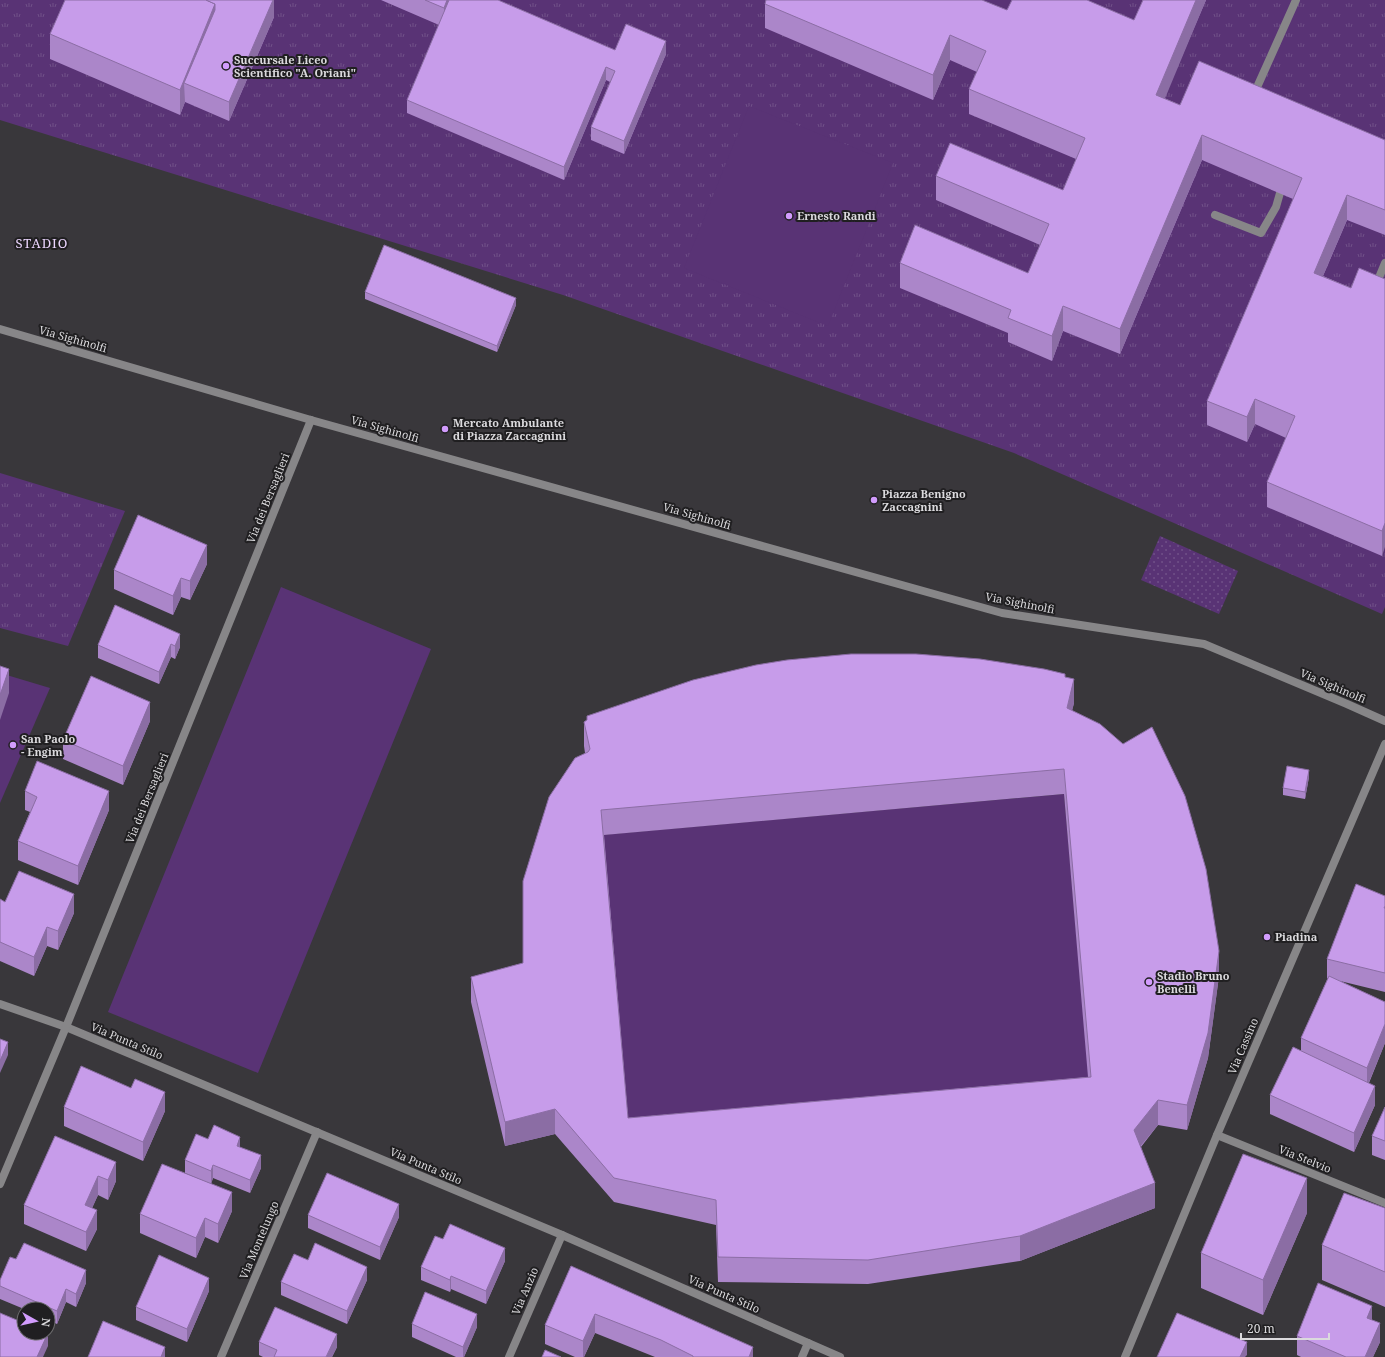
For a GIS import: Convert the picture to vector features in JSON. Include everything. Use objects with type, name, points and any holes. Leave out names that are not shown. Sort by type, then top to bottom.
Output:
[{"type":"street","points":[[1252,100],[1296,0]]},
{"type":"street","points":[[1215,215],[1261,233],[1276,207],[1280,193]]},
{"type":"street","points":[[1385,263],[1378,280],[1385,283]]},
{"type":"street","name":"Via Sighinolfi","points":[[0,329],[311,420],[1002,613],[1204,644],[1385,721]]},
{"type":"street","name":"Via dei Bersaglieri","points":[[0,1184],[66,1027],[311,420]]},
{"type":"street","name":"Via Cassino","points":[[1124,1357],[1217,1135],[1383,754],[1385,744]]},
{"type":"street","name":"Via Punta Stilo","points":[[0,1004],[66,1027],[317,1132],[562,1235],[840,1357]]},
{"type":"street","name":"Via Montelungo","points":[[221,1357],[317,1132]]},
{"type":"street","name":"Via Stelvio","points":[[1217,1135],[1385,1203]]},
{"type":"street","name":"Via Anzio","points":[[509,1357],[562,1235]]},
{"type":"street","points":[[802,1357],[808,1343]]},
{"type":"green space","points":[[0,0],[1385,0],[1385,607],[1382,614],[1014,453],[563,295],[0,120]]},
{"type":"green space","name":"Ernesto Randi","points":[[749,106],[893,163],[828,326],[684,268]]},
{"type":"green space","points":[[0,473],[125,511],[68,646],[0,628]]},
{"type":"green space","points":[[1160,536],[1238,571],[1219,614],[1141,580]]},
{"type":"green space","points":[[281,587],[431,649],[258,1073],[108,1012]]},
{"type":"green space","name":"San Paolo - Engim","points":[[0,673],[50,688],[0,803]]},
{"type":"green space","points":[[1064,794],[1091,1102],[628,1143],[601,835]]},
{"type":"building","points":[[65,0],[206,0],[215,4],[180,90],[50,34]]},
{"type":"building","name":"Succursale Liceo Scientifico \"A. Oriani\"","points":[[206,0],[273,0],[229,102],[184,83],[215,10],[215,4]]},
{"type":"building","points":[[425,0],[447,0],[444,8]]},
{"type":"building","points":[[449,0],[498,0],[615,50],[626,24],[666,41],[624,141],[591,127],[615,71],[606,67],[564,167],[407,100]]},
{"type":"building","points":[[766,0],[982,0],[1007,10],[1012,0],[1087,0],[1134,20],[1143,0],[1196,0],[1156,95],[1180,105],[1199,61],[1385,140],[1385,210],[1347,195],[1314,273],[1351,288],[1359,268],[1385,279],[1385,523],[1382,531],[1267,482],[1295,416],[1255,399],[1247,417],[1207,401],[1302,178],[1202,135],[1120,329],[1063,306],[1052,336],[1008,318],[1011,310],[900,263],[915,225],[1028,273],[1049,224],[936,176],[950,143],[1063,190],[1085,138],[969,89],[986,51],[950,35],[933,75],[765,4]]},
{"type":"building","points":[[384,245],[516,298],[497,346],[365,292]]},
{"type":"building","points":[[138,515],[207,545],[190,581],[181,578],[173,596],[114,570]]},
{"type":"building","points":[[115,605],[180,634],[175,646],[171,644],[159,672],[98,645]]},
{"type":"building","name":"Stadio Bruno Benelli","points":[[851,654],[916,654],[980,659],[1044,669],[1065,674],[1065,677],[1074,679],[1067,708],[1100,724],[1123,744],[1152,727],[1185,796],[1206,869],[1219,951],[1208,1033],[1187,1105],[1158,1100],[1134,1130],[1155,1183],[1020,1236],[868,1260],[718,1257],[716,1200],[614,1178],[555,1109],[505,1122],[471,977],[523,963],[523,881],[549,797],[575,758],[588,752],[590,749],[584,722],[587,720],[587,716],[693,680],[756,665],[787,660]],"holes":[[[1064,769],[1091,1077],[628,1118],[601,810]]]},
{"type":"building","points":[[0,666],[9,669],[0,695]]},
{"type":"building","points":[[91,676],[150,702],[123,766],[63,740]]},
{"type":"building","points":[[37,761],[109,791],[78,866],[18,841],[37,797],[25,791]]},
{"type":"building","points":[[1287,766],[1309,770],[1305,792],[1283,788]]},
{"type":"building","points":[[19,871],[74,894],[58,931],[47,927],[34,957],[0,942],[0,899],[5,902]]},
{"type":"building","points":[[1356,884],[1385,896],[1385,973],[1327,959]]},
{"type":"building","points":[[1329,976],[1385,1002],[1385,1024],[1367,1068],[1301,1038]]},
{"type":"building","points":[[0,1039],[8,1042],[0,1061]]},
{"type":"building","points":[[1293,1047],[1375,1086],[1354,1133],[1270,1095]]},
{"type":"building","points":[[81,1066],[131,1088],[135,1079],[165,1092],[143,1142],[64,1107]]},
{"type":"building","points":[[1385,1107],[1385,1141],[1372,1136]]},
{"type":"building","points":[[214,1125],[240,1137],[237,1146],[261,1155],[250,1180],[213,1165],[211,1171],[185,1160],[196,1134],[208,1139]]},
{"type":"building","points":[[55,1136],[116,1162],[108,1180],[98,1176],[85,1205],[97,1210],[86,1232],[24,1205]]},
{"type":"building","points":[[1243,1154],[1307,1178],[1263,1280],[1201,1253]]},
{"type":"building","points":[[162,1164],[232,1192],[218,1224],[205,1218],[196,1238],[140,1214]]},
{"type":"building","points":[[327,1173],[399,1204],[380,1247],[308,1215]]},
{"type":"building","points":[[1344,1193],[1385,1208],[1385,1272],[1322,1245]]},
{"type":"building","points":[[450,1224],[505,1248],[486,1291],[451,1276],[450,1280],[421,1267],[435,1236],[443,1239]]},
{"type":"building","points":[[24,1243],[86,1270],[76,1294],[66,1289],[57,1311],[56,1301],[34,1301],[0,1286],[0,1280],[10,1257],[16,1259]]},
{"type":"building","points":[[315,1243],[367,1267],[347,1311],[281,1282],[294,1254],[308,1260]]},
{"type":"building","points":[[159,1255],[209,1278],[187,1329],[136,1307]]},
{"type":"building","points":[[571,1266],[753,1347],[749,1357],[693,1357],[661,1340],[595,1314],[583,1341],[545,1325]]},
{"type":"building","points":[[1318,1283],[1372,1306],[1367,1318],[1380,1323],[1365,1357],[1346,1357],[1297,1336]]},
{"type":"building","points":[[425,1292],[477,1314],[463,1347],[412,1324]]},
{"type":"building","points":[[275,1307],[337,1334],[326,1357],[274,1357],[277,1350],[259,1342]]},
{"type":"building","points":[[0,1313],[16,1320],[16,1341],[44,1341],[37,1357],[0,1357]]},
{"type":"building","points":[[1177,1313],[1247,1342],[1240,1357],[1157,1357]]},
{"type":"building","points":[[103,1321],[165,1347],[161,1357],[88,1357]]},
{"type":"building","points":[[545,1350],[561,1357],[542,1357]]},
{"type":"place","name":"Succursale Liceo Scientifico \"A. Oriani\"","points":[[226,66]]},
{"type":"place","name":"Ernesto Randi","points":[[789,216]]},
{"type":"place","name":"Mercato Ambulante di Piazza Zaccagnini","points":[[445,429]]},
{"type":"place","name":"Piazza Benigno Zaccagnini","points":[[874,500]]},
{"type":"place","name":"San Paolo - Engim","points":[[13,745]]},
{"type":"place","name":"Piadina","points":[[1267,937]]},
{"type":"place","name":"Stadio Bruno Benelli","points":[[1149,982]]},
{"type":"district","name":"STADIO","points":[[42,243]]}]
